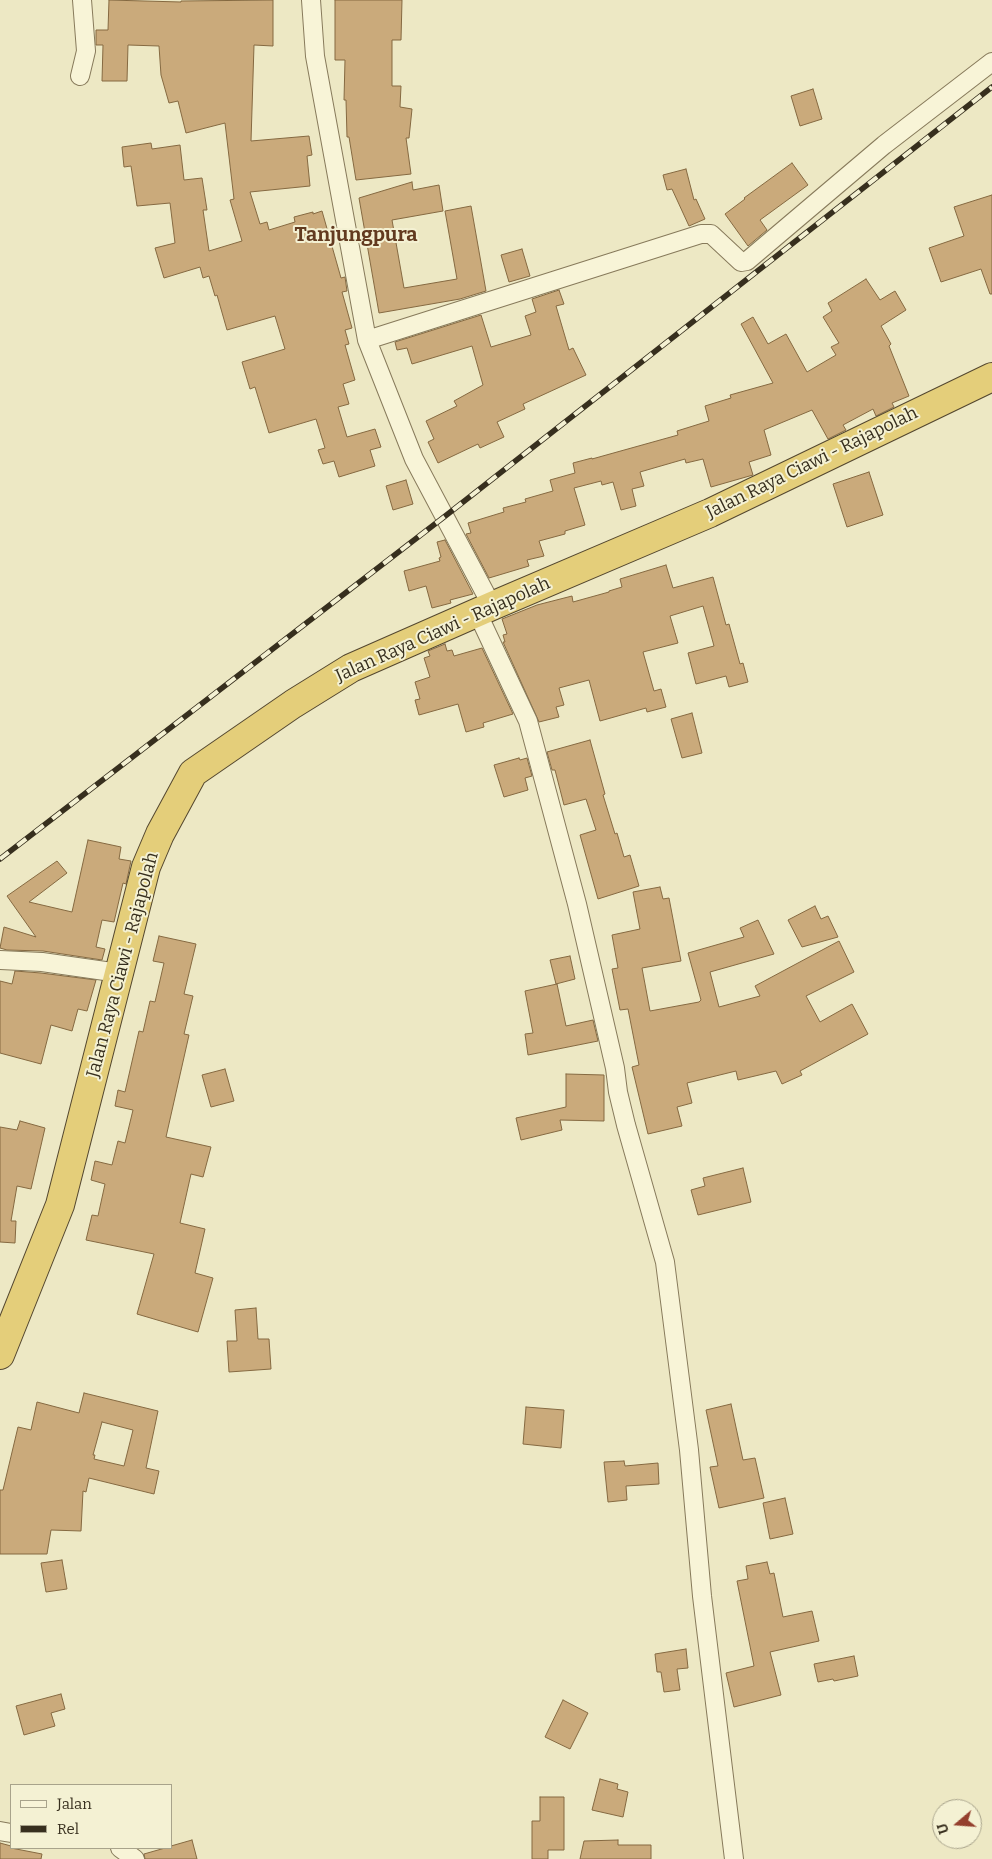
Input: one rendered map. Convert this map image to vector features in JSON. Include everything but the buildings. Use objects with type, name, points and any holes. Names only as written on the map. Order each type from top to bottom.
[{"type":"highway","name":"Jalan Raya Ciawi - Rajapolah","points":[[0,1355],[60,1205],[146,868],[160,834],[193,773],[293,704],[351,668],[710,513],[992,377]]},
{"type":"street","points":[[80,76],[86,51],[82,0]]},
{"type":"street","points":[[311,0],[314,56],[367,340],[414,459],[484,609],[528,721],[577,904],[616,1068],[618,1092],[626,1125],[665,1262],[689,1450],[702,1596],[734,1859]]},
{"type":"street","points":[[367,340],[701,234],[711,234],[741,262],[747,262],[884,145],[992,62]]},
{"type":"street","points":[[0,960],[42,962],[119,973]]},
{"type":"street","points":[[121,1849],[135,1859]]},
{"type":"railway","points":[[0,859],[444,517],[992,87]]},
{"type":"district","name":"Tanjungpura","points":[[356,235]]}]
